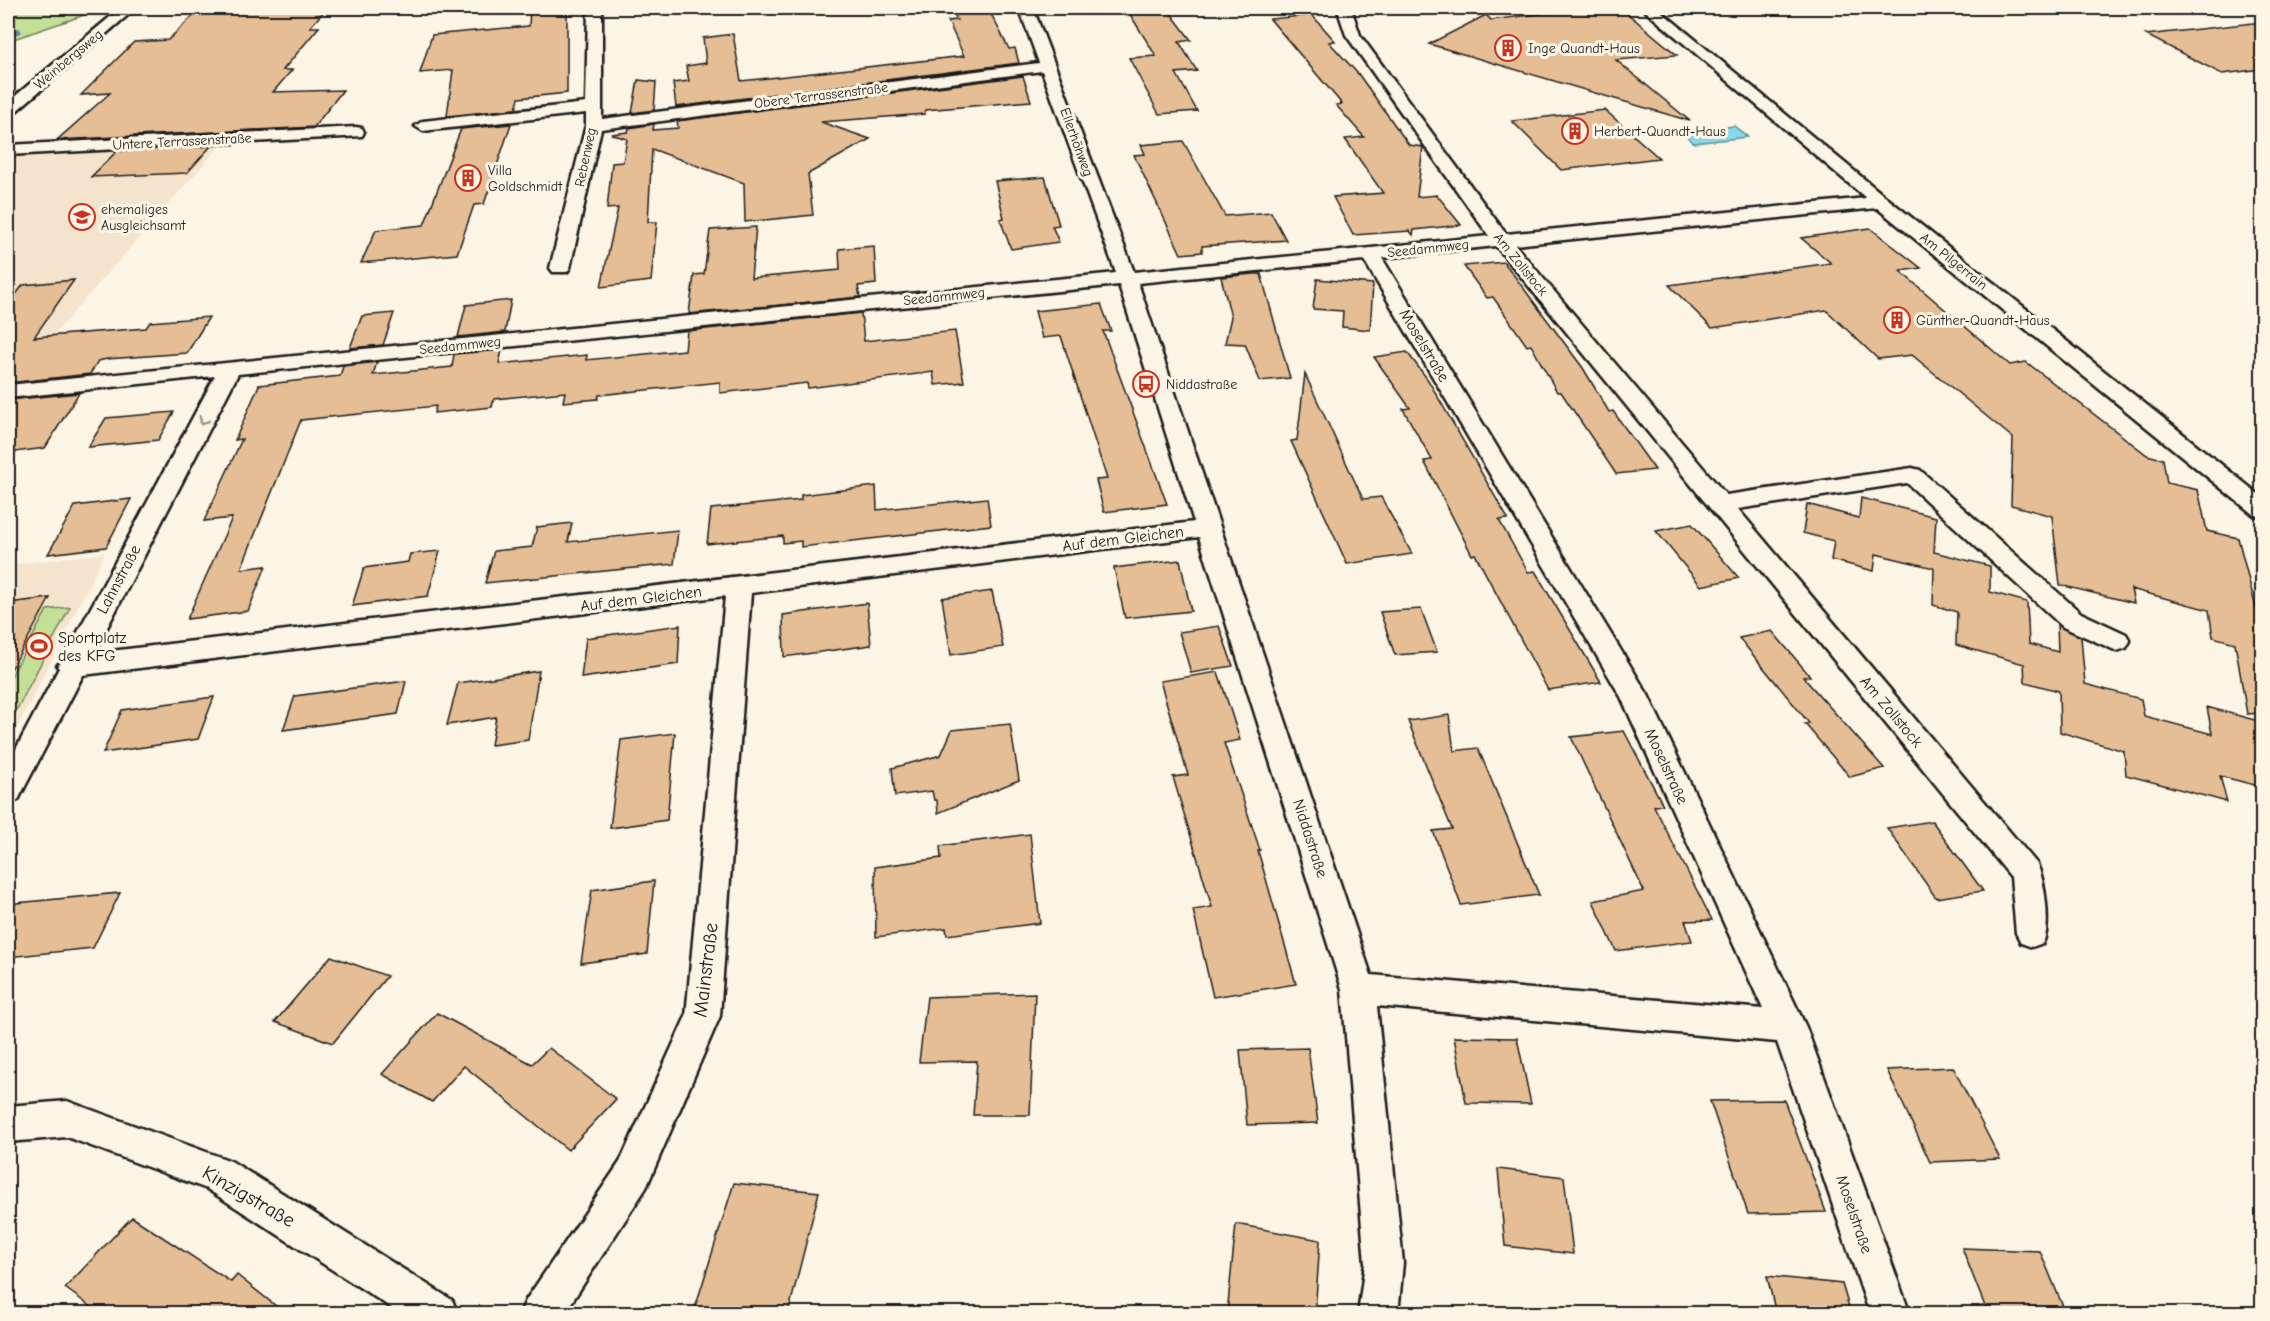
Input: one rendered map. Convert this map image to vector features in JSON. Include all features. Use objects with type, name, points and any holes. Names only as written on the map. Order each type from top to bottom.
[{"type":"street","name":"Weinbergsweg","points":[[8,110],[129,8]]},
{"type":"street","name":"Rebenweg","points":[[560,268],[594,124],[595,8]]},
{"type":"street","name":"Ellerhöhweg","points":[[1026,8],[1127,278]]},
{"type":"street","name":"Am Zollstock","points":[[1344,8],[1353,36],[1500,240],[2026,873],[2032,933]]},
{"type":"street","name":"Am Pilgerrain","points":[[1649,8],[1881,202],[2262,509]]},
{"type":"street","name":"Obere Terrassenstraße","points":[[594,124],[1049,66]]},
{"type":"street","points":[[423,126],[593,107]]},
{"type":"street","name":"Untere Terrassenstraße","points":[[8,150],[356,132]]},
{"type":"street","name":"Seedammweg","points":[[8,391],[1881,202]]},
{"type":"street","name":"Moselstraße","points":[[1371,255],[1634,695],[1790,1027],[1890,1314]]},
{"type":"street","name":"Niddastraße","points":[[1127,278],[1359,989],[1384,1263],[1378,1314]]},
{"type":"street","name":"Lahnstraße","points":[[8,791],[71,666],[230,369]]},
{"type":"street","points":[[1720,504],[1912,475],[2073,620],[2117,641]]},
{"type":"street","name":"Auf dem Gleichen","points":[[71,666],[1210,528]]},
{"type":"street","name":"Mainstraße","points":[[540,1314],[633,1175],[704,1016],[739,586]]},
{"type":"street","points":[[1359,989],[1790,1027]]},
{"type":"street","name":"Kinzigstraße","points":[[8,1124],[67,1119],[218,1174],[438,1314]]},
{"type":"shaded area","name":"ehemaliges Ausgleichsamt","points":[[219,147],[20,373],[8,374],[8,156]]},
{"type":"shaded area","points":[[105,553],[8,746],[8,565]]},
{"type":"green space","points":[[8,8],[105,8],[8,41]]},
{"type":"green space","name":"Sportplatz des KFG","points":[[70,607],[8,727],[8,682],[47,610]]},
{"type":"water","points":[[1734,126],[1748,137],[1694,143],[1681,132]]},
{"type":"building","points":[[201,8],[327,8],[310,27],[319,27],[283,70],[292,70],[273,92],[343,90],[314,127],[57,140],[110,93],[81,95],[134,42],[168,40]]},
{"type":"building","points":[[530,8],[567,8],[567,93],[519,98],[516,109],[447,116],[453,70],[420,73],[432,35],[529,26]]},
{"type":"building","points":[[951,8],[988,8],[1009,49],[1015,48],[1019,63],[676,107],[673,83],[689,81],[686,66],[706,63],[703,38],[733,34],[741,81],[964,56],[948,21],[957,20]]},
{"type":"building","points":[[1126,8],[1167,8],[1191,40],[1179,42],[1197,71],[1176,73],[1197,111],[1159,114],[1129,58],[1156,56]]},
{"type":"building","name":"Inge Quandt-Haus","points":[[1621,8],[1677,55],[1616,60],[1690,121],[1429,44],[1486,15],[1491,20],[1579,9]]},
{"type":"building","points":[[1312,15],[1335,41],[1329,42],[1359,75],[1409,145],[1423,147],[1417,197],[1437,195],[1461,225],[1414,230],[1413,235],[1410,231],[1353,235],[1333,197],[1383,193],[1345,139],[1364,137],[1336,105],[1342,104],[1270,19]]},
{"type":"building","points":[[2262,22],[2262,69],[2222,74],[2146,35]]},
{"type":"building","points":[[1023,76],[1031,101],[925,110],[925,114],[821,122],[870,139],[808,174],[813,215],[745,222],[744,183],[652,149],[648,222],[657,222],[651,281],[601,287],[618,208],[607,209],[612,163],[623,162],[627,139],[611,134],[628,132],[629,128],[654,124],[653,130],[678,128],[677,121]]},
{"type":"building","points":[[638,80],[656,82],[654,110],[632,113]]},
{"type":"building","name":"Herbert-Quandt-Haus","points":[[1605,110],[1659,158],[1561,170],[1512,121]]},
{"type":"building","points":[[511,124],[484,204],[474,205],[457,254],[361,263],[376,230],[424,225],[461,129]]},
{"type":"building","points":[[1183,141],[1225,216],[1271,212],[1286,240],[1202,246],[1202,252],[1181,254],[1134,155],[1145,154],[1141,145]]},
{"type":"building","points":[[211,146],[187,173],[91,177],[117,151]]},
{"type":"building","points":[[1045,177],[1059,225],[1052,226],[1059,242],[1011,249],[1000,219],[1004,218],[995,181]]},
{"type":"building","points":[[756,227],[751,278],[840,270],[839,249],[874,246],[876,284],[858,286],[860,297],[689,314],[694,275],[704,274],[710,230]]},
{"type":"building","points":[[1870,228],[1921,268],[1900,271],[2010,365],[2026,362],[2147,455],[2163,459],[2167,483],[2198,490],[2207,531],[2238,538],[2256,608],[2262,610],[2262,713],[2247,714],[2235,643],[2213,637],[2209,610],[2131,589],[2134,603],[2060,585],[2052,516],[2011,505],[2013,438],[1912,355],[1878,359],[1826,310],[1712,328],[1669,285],[1831,263],[1801,238]]},
{"type":"building","points":[[1504,262],[1583,368],[1609,412],[1613,411],[1655,470],[1616,474],[1561,392],[1557,392],[1531,345],[1527,346],[1493,297],[1487,298],[1464,266]]},
{"type":"building","points":[[1261,274],[1290,378],[1260,381],[1245,344],[1225,343],[1231,317],[1221,277]]},
{"type":"building","points":[[1317,279],[1373,284],[1370,330],[1342,327],[1343,311],[1313,309]]},
{"type":"building","points":[[74,280],[34,337],[146,328],[150,322],[209,317],[187,353],[107,359],[98,361],[90,374],[8,383],[8,305],[23,285]]},
{"type":"building","points":[[511,300],[505,332],[458,337],[466,305]]},
{"type":"building","points":[[1101,304],[1111,331],[1103,331],[1167,504],[1104,512],[1096,480],[1107,479],[1061,336],[1042,338],[1035,311]]},
{"type":"building","points":[[394,313],[383,345],[350,348],[362,316]]},
{"type":"building","points":[[861,313],[864,341],[955,331],[964,382],[935,385],[933,372],[808,388],[807,383],[720,393],[720,382],[599,395],[598,399],[563,402],[565,392],[494,399],[492,407],[434,413],[436,406],[301,420],[241,569],[266,566],[248,611],[187,619],[232,518],[204,521],[242,439],[235,440],[259,385],[340,376],[343,366],[377,362],[373,375],[452,367],[454,354],[502,350],[499,364],[587,355],[586,360],[685,350],[687,331]]},
{"type":"building","points":[[1407,352],[1428,380],[1508,519],[1499,520],[1528,572],[1535,571],[1601,682],[1548,690],[1475,554],[1472,555],[1424,461],[1432,460],[1403,409],[1410,408],[1374,357]]},
{"type":"building","points":[[1305,374],[1363,499],[1381,497],[1412,554],[1347,564],[1291,441],[1297,440]]},
{"type":"building","points":[[79,393],[45,448],[8,453],[8,400]]},
{"type":"building","points":[[174,412],[158,440],[88,447],[106,418]]},
{"type":"building","points":[[876,486],[877,510],[987,498],[991,525],[801,547],[801,541],[783,543],[783,536],[707,544],[711,509],[801,500],[801,495]]},
{"type":"building","points":[[1861,498],[1936,517],[1934,552],[1990,566],[1990,592],[2027,602],[2029,644],[2058,652],[2057,624],[2081,637],[2085,684],[2141,699],[2144,716],[2212,734],[2207,707],[2262,722],[2262,787],[2220,776],[2227,802],[2126,775],[2124,751],[2060,732],[2059,691],[2025,682],[2024,664],[1956,645],[1957,612],[1933,605],[1934,568],[1876,554],[1874,571],[1831,560],[1834,541],[1803,533],[1807,504],[1859,518]]},
{"type":"building","points":[[131,499],[106,547],[48,554],[75,506]]},
{"type":"building","points":[[572,523],[568,542],[678,530],[674,564],[485,583],[494,551],[532,547],[537,527]]},
{"type":"building","points":[[1692,524],[1739,578],[1701,586],[1656,531]]},
{"type":"building","points":[[440,551],[428,596],[352,606],[364,568],[408,562],[410,554]]},
{"type":"building","points":[[1180,560],[1191,611],[1125,618],[1114,568]]},
{"type":"building","points":[[992,591],[1003,647],[951,655],[942,598]]},
{"type":"building","points":[[50,598],[8,675],[8,603]]},
{"type":"building","points":[[867,603],[871,645],[784,657],[783,615]]},
{"type":"building","points":[[1421,609],[1437,652],[1395,655],[1380,612]]},
{"type":"building","points":[[680,625],[678,664],[581,678],[586,638]]},
{"type":"building","points":[[1219,626],[1233,666],[1191,673],[1179,632]]},
{"type":"building","points":[[1772,631],[1810,676],[1803,677],[1884,768],[1850,777],[1805,724],[1809,723],[1739,638]]},
{"type":"building","points":[[539,671],[528,740],[491,745],[496,717],[447,725],[458,683]]},
{"type":"building","points":[[1218,672],[1240,740],[1224,743],[1260,850],[1258,851],[1296,984],[1213,997],[1193,910],[1212,907],[1173,777],[1188,775],[1160,681]]},
{"type":"building","points":[[406,681],[398,714],[283,730],[295,696]]},
{"type":"building","points":[[214,697],[198,739],[103,753],[122,710]]},
{"type":"building","points":[[1449,715],[1454,751],[1478,748],[1539,895],[1461,905],[1433,831],[1452,829],[1408,721]]},
{"type":"building","points":[[1010,724],[1019,780],[938,813],[937,800],[934,800],[932,791],[895,796],[892,768],[941,755],[952,730]]},
{"type":"building","points":[[1624,731],[1663,805],[1654,806],[1712,920],[1685,921],[1692,941],[1616,951],[1593,901],[1644,891],[1571,737]]},
{"type":"building","points":[[675,733],[667,820],[610,828],[621,740]]},
{"type":"building","points":[[1932,821],[1983,891],[1936,898],[1887,828]]},
{"type":"building","points":[[1030,834],[1040,923],[947,935],[946,928],[876,937],[875,867],[941,858],[940,846]]},
{"type":"building","points":[[654,881],[647,954],[581,963],[592,890]]},
{"type":"building","points":[[120,893],[93,948],[8,957],[8,918],[16,903]]},
{"type":"building","points":[[331,956],[387,976],[333,1043],[275,1022]]},
{"type":"building","points":[[1035,993],[1030,1115],[973,1115],[977,1061],[919,1062],[927,997]]},
{"type":"building","points":[[437,1013],[532,1064],[549,1048],[616,1099],[568,1150],[464,1066],[432,1102],[382,1074]]},
{"type":"building","points":[[1454,1037],[1517,1038],[1531,1104],[1466,1103]]},
{"type":"building","points":[[1308,1048],[1318,1123],[1247,1125],[1240,1050]]},
{"type":"building","points":[[1953,1067],[2000,1159],[1930,1162],[1887,1070]]},
{"type":"building","points":[[1784,1100],[1826,1212],[1748,1214],[1710,1101]]},
{"type":"building","points":[[1498,1169],[1564,1177],[1573,1254],[1505,1246]]},
{"type":"building","points":[[734,1183],[819,1192],[788,1314],[743,1314],[695,1308]]},
{"type":"building","points":[[132,1217],[231,1282],[237,1275],[286,1314],[101,1314],[65,1288]]},
{"type":"building","points":[[1236,1224],[1320,1240],[1315,1314],[1227,1314]]},
{"type":"building","points":[[1962,1248],[2040,1251],[2066,1314],[1988,1314]]},
{"type":"building","points":[[1767,1276],[1842,1284],[1851,1314],[1776,1314]]},
{"type":"waterway","points":[[8,34],[18,31]]},
{"type":"place","name":"Inge Quandt-Haus","points":[[1508,48]]},
{"type":"place","name":"Herbert-Quandt-Haus","points":[[1575,131]]},
{"type":"place","name":"Villa Goldschmidt","points":[[468,178]]},
{"type":"place","name":"ehemaliges Ausgleichsamt","points":[[82,217]]},
{"type":"place","name":"Günther-Quandt-Haus","points":[[1897,320]]},
{"type":"place","name":"Niddastraße","points":[[1146,384]]},
{"type":"place","name":"Sportplatz des KFG","points":[[39,646]]}]
